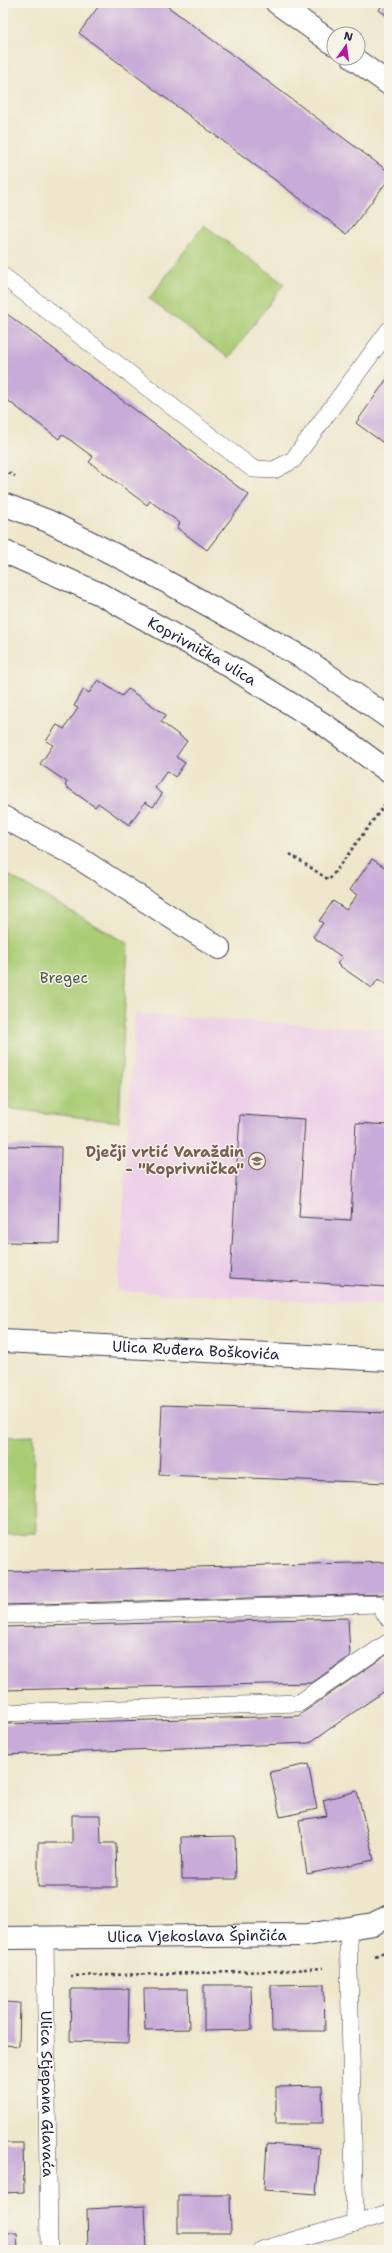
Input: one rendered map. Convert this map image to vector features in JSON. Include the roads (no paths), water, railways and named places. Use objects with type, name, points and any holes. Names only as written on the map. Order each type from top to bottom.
[{"type":"street","points":[[277,3],[326,38]]},
{"type":"street","points":[[364,66],[389,84]]},
{"type":"street","points":[[3,504],[48,521],[154,574],[305,659],[389,718]]},
{"type":"street","name":"Koprivnička ulica","points":[[3,551],[100,594],[226,664],[325,725],[389,772]]},
{"type":"street","points":[[3,817],[74,855],[219,948]]},
{"type":"street","name":"Ulica Ruđera Boškovića","points":[[3,1341],[389,1360]]},
{"type":"street","name":"Ulica Vjekoslava Špinčića","points":[[3,1938],[307,1935],[373,1924],[389,1916]]},
{"type":"lane","points":[[3,276],[253,469],[274,470],[293,460],[389,330]]},
{"type":"lane","points":[[3,1615],[378,1604],[389,1619]]},
{"type":"lane","points":[[3,1713],[299,1703],[389,1642]]},
{"type":"lane","points":[[348,1929],[355,2223]]},
{"type":"lane","name":"Ulica Stjepana Glavaća","points":[[45,1938],[49,2250]]},
{"type":"lane","points":[[262,2250],[389,2213]]},
{"type":"place","name":"Dječji vrtić Varaždin - \"Koprivnička\"","points":[[257,1161]]},
{"type":"park label","name":"Bregec","points":[[64,978]]}]
